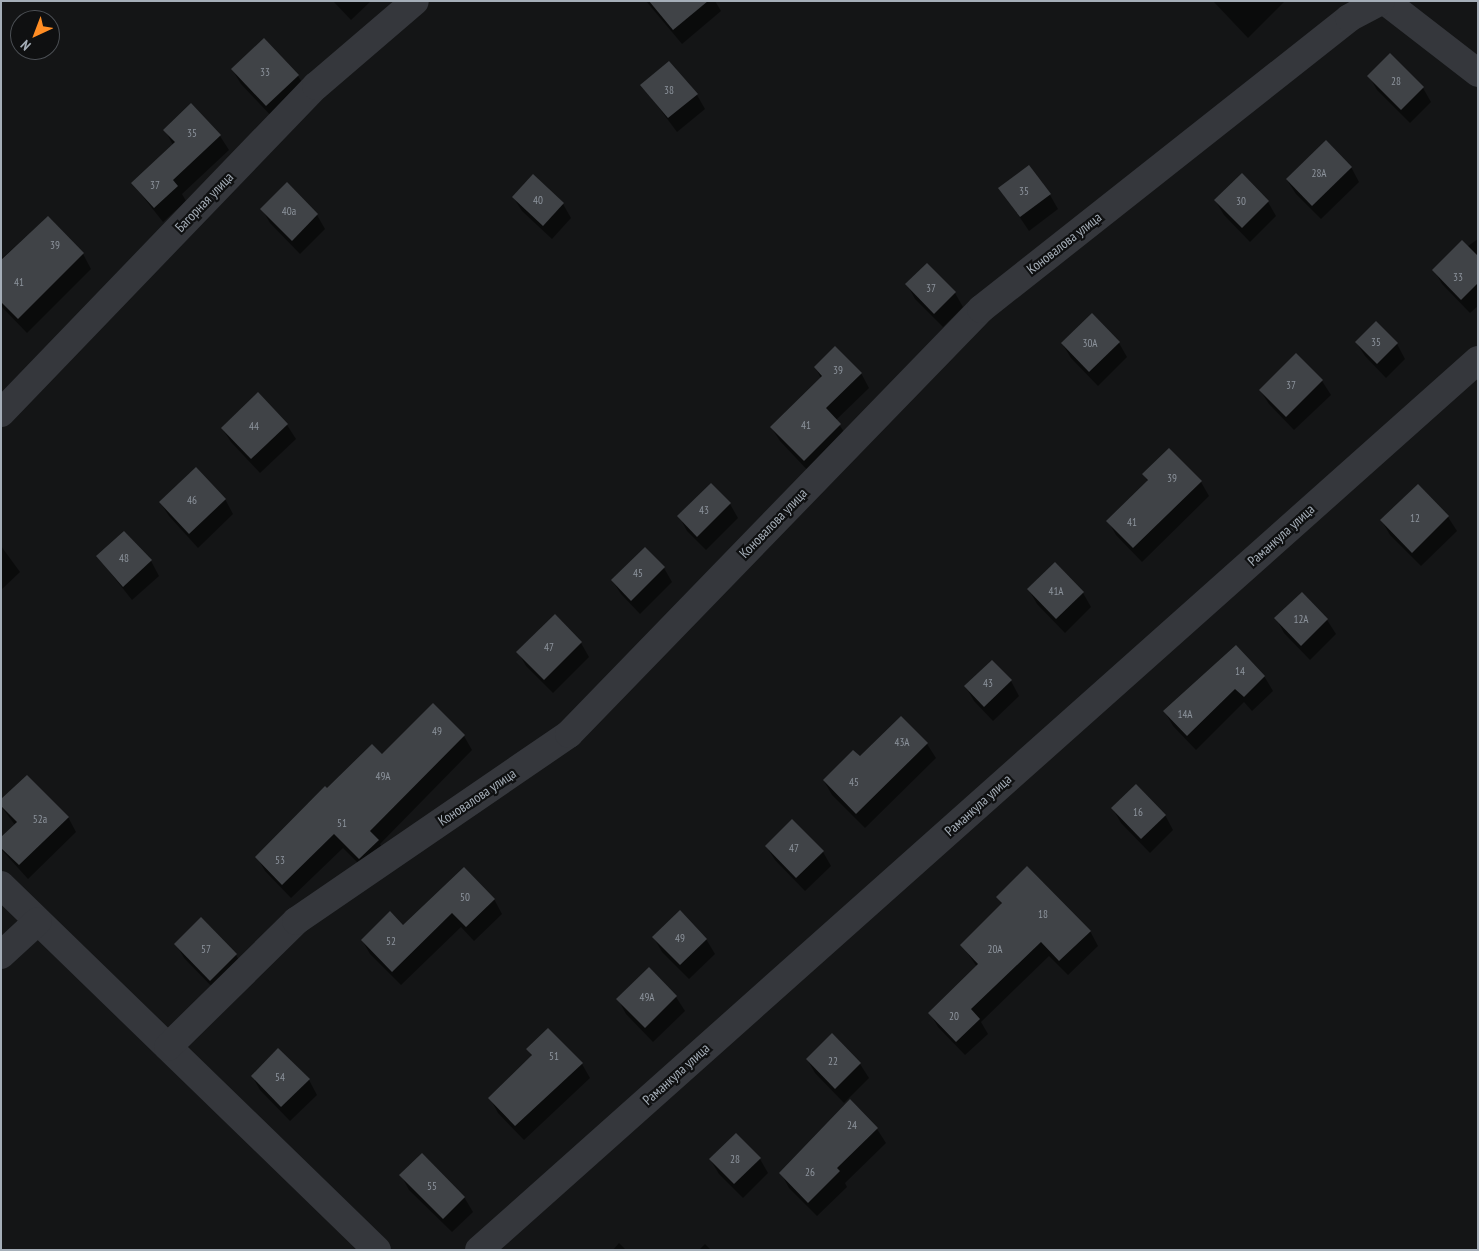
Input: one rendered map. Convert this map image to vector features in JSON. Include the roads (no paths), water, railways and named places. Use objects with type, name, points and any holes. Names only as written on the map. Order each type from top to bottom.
[{"type":"street","name":"Багорная улица","points":[[1,413],[316,86],[415,1]]},
{"type":"street","name":"Коновалова улица","points":[[168,1047],[296,921],[569,734],[981,309],[1349,18],[1381,1]]},
{"type":"street","points":[[1385,1],[1478,73]]},
{"type":"street","name":"Раманкула улица","points":[[479,1250],[1478,360]]},
{"type":"street","points":[[1,885],[376,1250]]},
{"type":"street","points":[[1,955],[38,921]]}]
